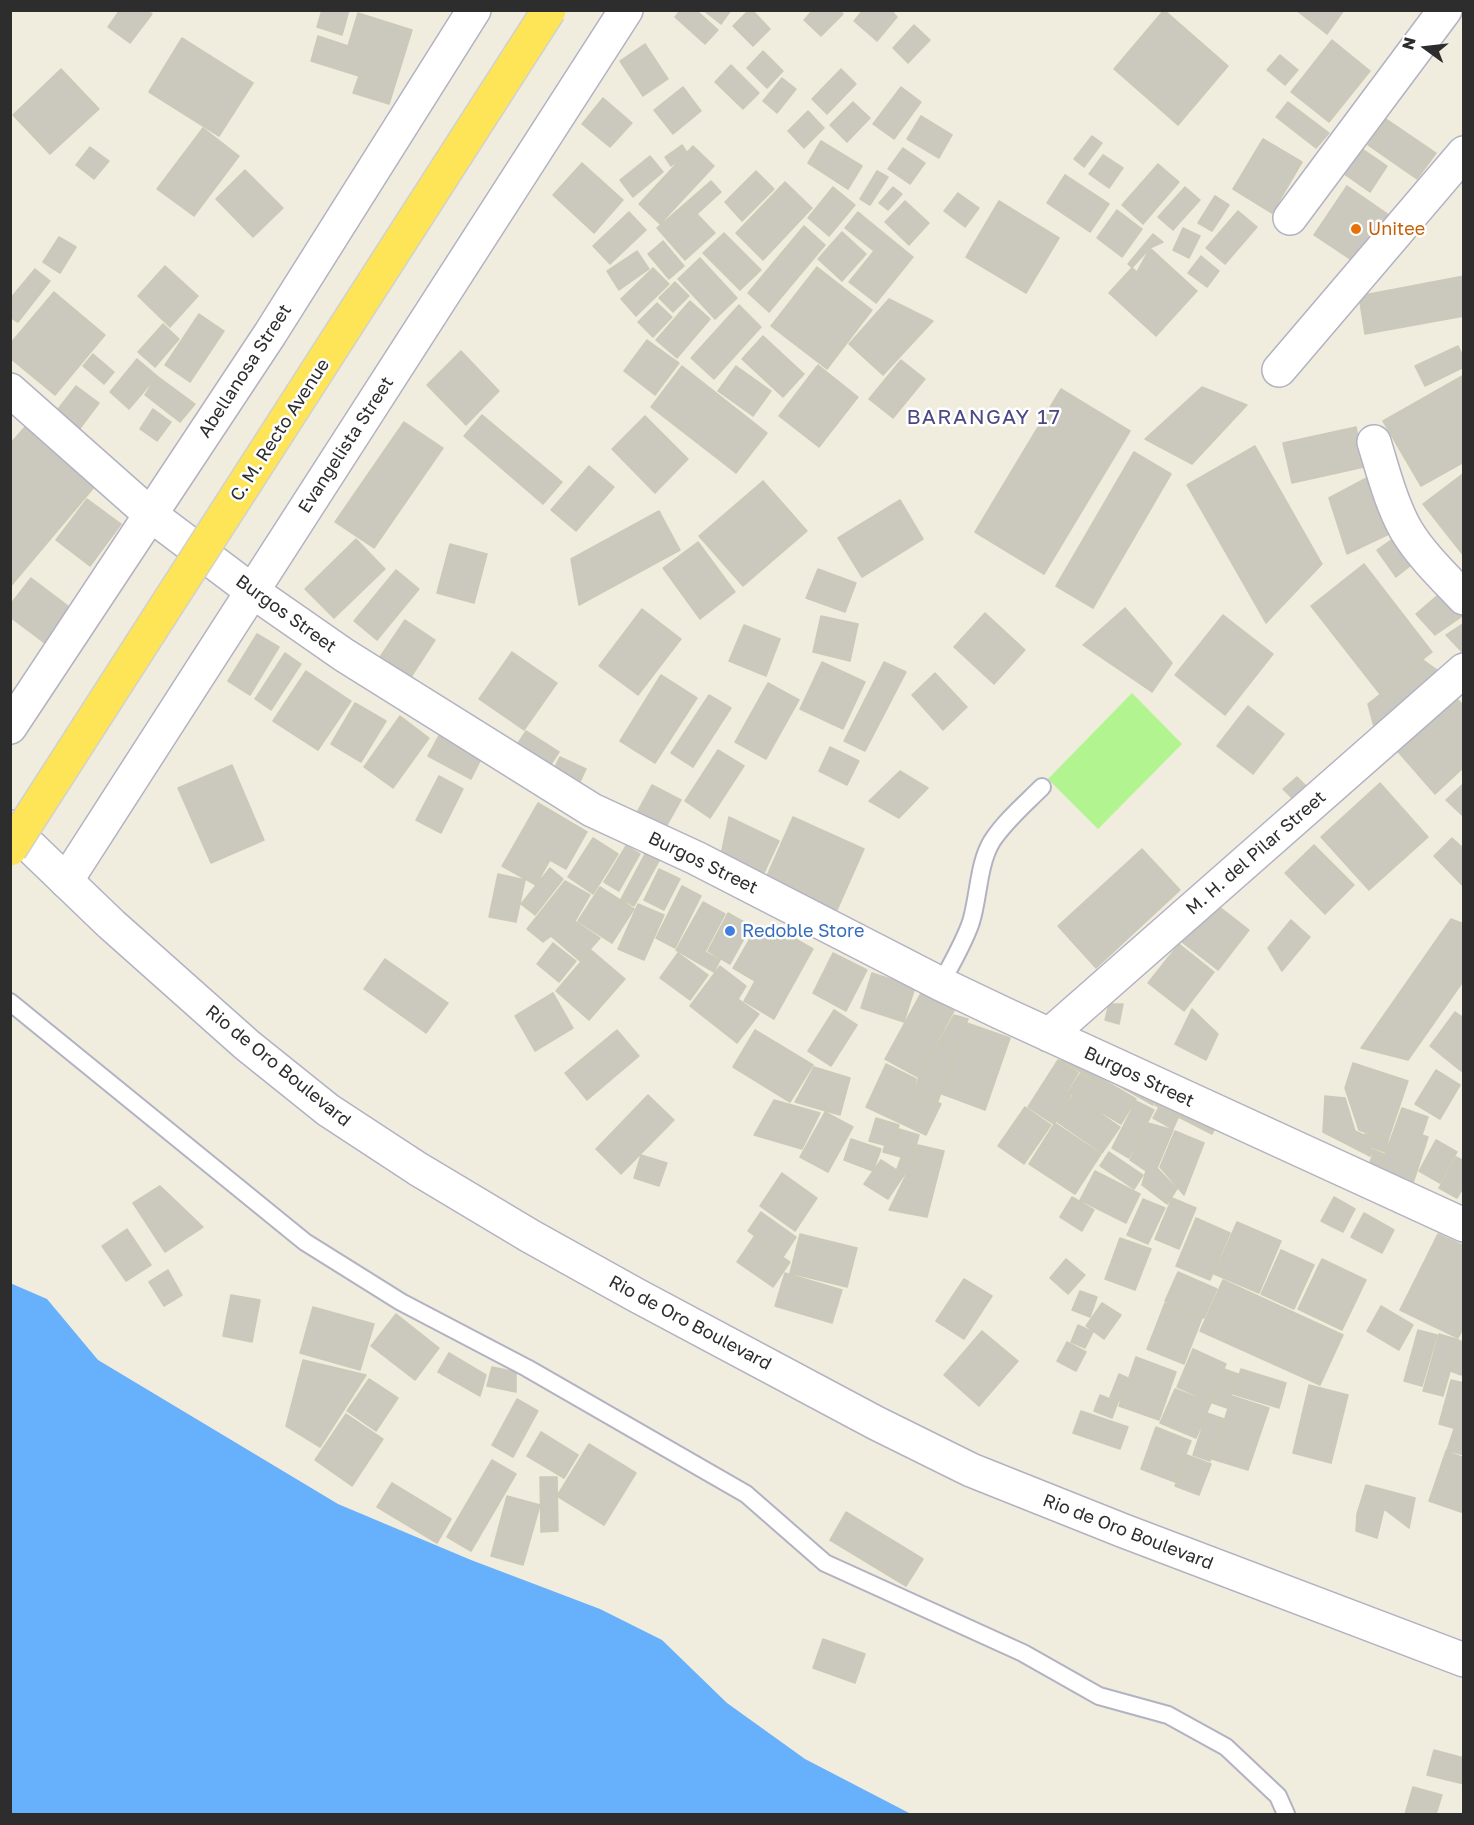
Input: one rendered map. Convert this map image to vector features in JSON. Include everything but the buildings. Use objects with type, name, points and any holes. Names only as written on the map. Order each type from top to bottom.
[{"type":"highway","name":"C. M. Recto Avenue","points":[[10,849],[549,10]]},
{"type":"street","name":"Abellanosa Street","points":[[10,727],[270,334],[474,10]]},
{"type":"street","name":"Evangelista Street","points":[[66,881],[626,10]]},
{"type":"street","points":[[1290,219],[1445,10]]},
{"type":"street","points":[[1451,10],[1464,27]]},
{"type":"street","points":[[1279,370],[1464,153]]},
{"type":"street","name":"Burgos Street","points":[[10,390],[151,515],[252,591],[344,655],[592,810],[696,858],[941,984],[1464,1225]]},
{"type":"street","points":[[1374,442],[1387,484],[1406,530],[1431,563],[1464,598]]},
{"type":"street","name":"M. H. del Pilar Street","points":[[1049,1035],[1464,670]]},
{"type":"street","name":"Rio de Oro Boulevard","points":[[10,827],[111,924],[247,1045],[328,1110],[418,1169],[607,1279],[876,1423],[971,1470],[1124,1531],[1464,1660]]},
{"type":"lane","points":[[941,984],[970,924],[991,843],[1010,819],[1042,787]]},
{"type":"lane","points":[[10,1002],[304,1242],[401,1302],[527,1368],[746,1494],[825,1563],[1023,1653],[1099,1696],[1168,1715],[1226,1747],[1278,1796],[1286,1815]]},
{"type":"green space","points":[[1132,693],[1182,744],[1098,829],[1048,779]]},
{"type":"water","points":[[10,1283],[47,1299],[98,1360],[338,1504],[471,1560],[600,1609],[662,1640],[727,1703],[805,1759],[911,1814],[11,1814]]},
{"type":"place","name":"Unitee","points":[[1356,229]]},
{"type":"place","name":"Redoble Store","points":[[730,931]]},
{"type":"district","name":"BARANGAY 17","points":[[984,417]]}]
